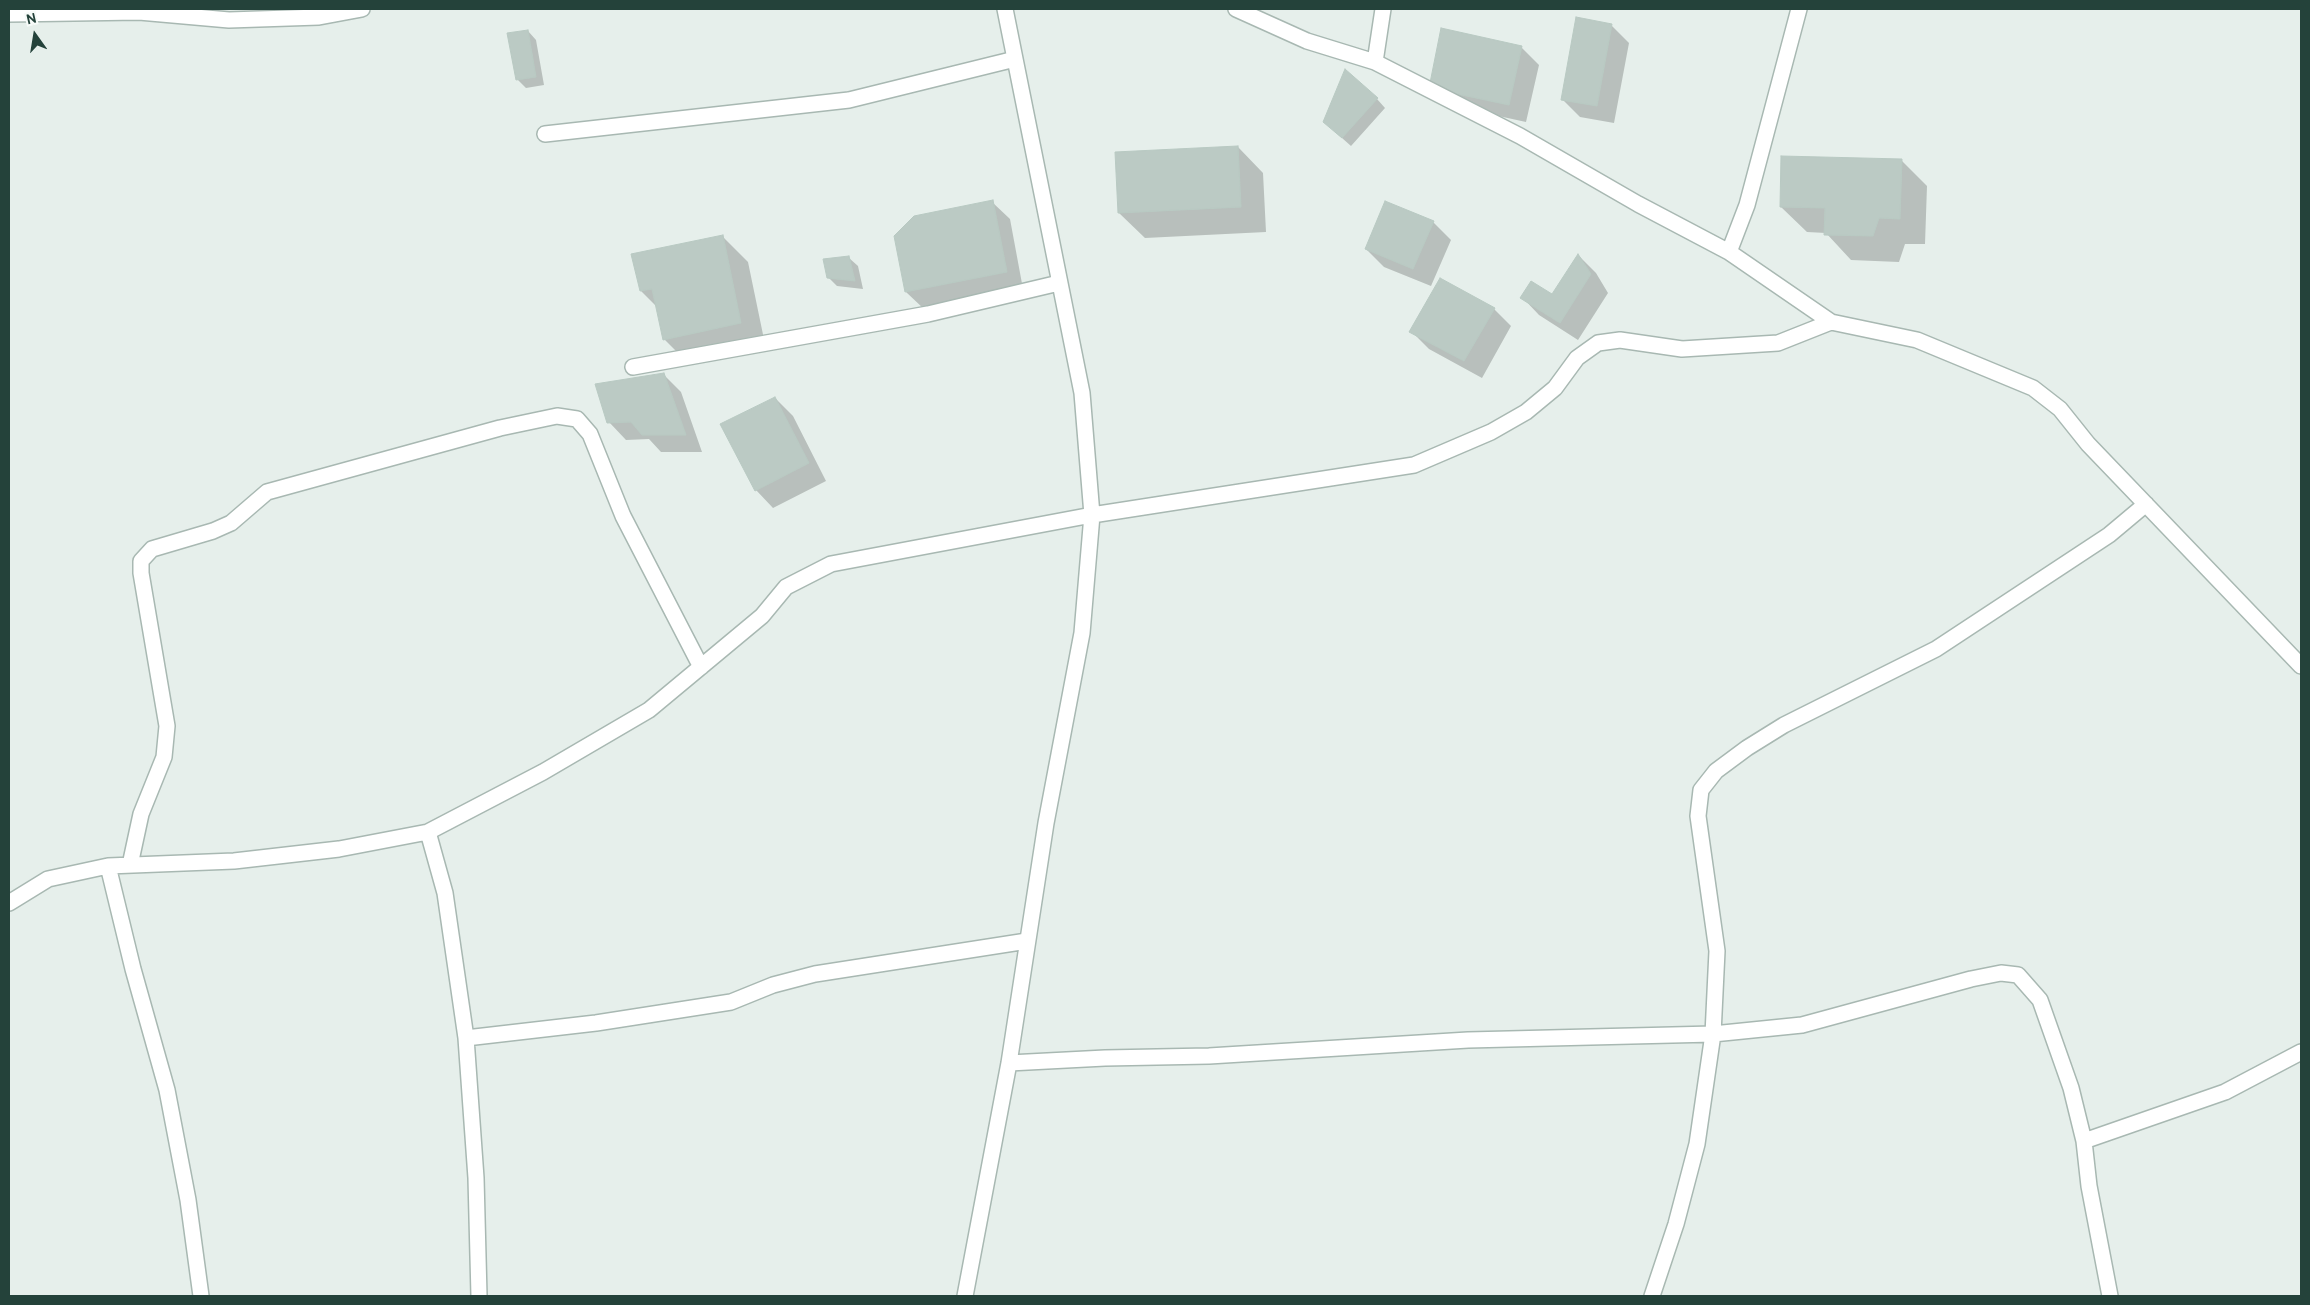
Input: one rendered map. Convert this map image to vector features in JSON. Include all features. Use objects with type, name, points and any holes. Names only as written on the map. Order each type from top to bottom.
[{"type":"street","points":[[9,14],[140,10],[229,20],[319,17],[362,9]]},
{"type":"street","points":[[966,1296],[1009,1063],[1046,823],[1082,633],[1092,515],[1082,393],[1005,9]]},
{"type":"street","points":[[1236,9],[1307,41],[1375,62],[1429,88],[1520,136],[1638,204],[1729,252],[1831,322],[1917,340],[2033,388],[2060,409],[2088,444],[2301,666]]},
{"type":"street","points":[[1375,62],[1383,9]]},
{"type":"street","points":[[1729,252],[1747,205],[1799,9]]},
{"type":"street","points":[[545,134],[849,100],[1015,59]]},
{"type":"street","points":[[633,367],[928,314],[1060,283]]},
{"type":"street","points":[[9,903],[48,879],[108,866],[234,861],[339,849],[428,832],[543,772],[649,710],[762,616],[786,587],[831,564],[1092,515],[1414,465],[1491,432],[1526,412],[1555,388],[1577,358],[1598,343],[1620,340],[1682,349],[1778,343],[1831,322]]},
{"type":"street","points":[[130,865],[141,814],[164,757],[167,726],[141,573],[141,561],[152,550],[213,531],[231,523],[266,492],[500,428],[557,416],[577,419],[590,434],[623,516],[701,667]]},
{"type":"street","points":[[1652,1296],[1676,1224],[1697,1144],[1713,1034],[1717,951],[1698,816],[1701,790],[1711,777],[1747,748],[1784,725],[1936,649],[2109,536],[2146,504]]},
{"type":"street","points":[[428,832],[445,893],[466,1038],[476,1178],[480,1296]]},
{"type":"street","points":[[108,866],[133,969],[167,1090],[188,1200],[201,1296]]},
{"type":"street","points":[[466,1038],[596,1022],[731,1002],[773,985],[815,974],[1027,941]]},
{"type":"street","points":[[1009,1063],[1105,1058],[1209,1056],[1468,1040],[1713,1034],[1802,1025],[1971,979],[2001,973],[2018,975],[2040,1000],[2072,1088],[2084,1141],[2089,1186],[2110,1296]]},
{"type":"street","points":[[2084,1141],[2225,1092],[2301,1052]]},
{"type":"building","points":[[1576,17],[1612,24],[1597,106],[1561,100]]},
{"type":"building","points":[[1441,28],[1522,46],[1509,105],[1429,88]]},
{"type":"building","points":[[528,30],[536,77],[516,80],[507,33]]},
{"type":"building","points":[[1345,69],[1378,98],[1342,138],[1323,122]]},
{"type":"building","points":[[1238,146],[1241,207],[1118,213],[1115,152]]},
{"type":"building","points":[[1781,156],[1902,159],[1900,219],[1879,218],[1873,236],[1824,235],[1825,208],[1780,207]]},
{"type":"building","points":[[993,200],[1007,272],[905,292],[894,236],[914,216]]},
{"type":"building","points":[[1385,201],[1434,221],[1413,269],[1365,249]]},
{"type":"building","points":[[723,235],[741,323],[663,340],[652,289],[640,291],[631,254]]},
{"type":"building","points":[[1578,254],[1591,274],[1560,323],[1520,298],[1531,281],[1552,294]]},
{"type":"building","points":[[849,256],[855,281],[827,278],[823,259]]},
{"type":"building","points":[[1440,278],[1495,308],[1464,361],[1409,332]]},
{"type":"building","points":[[664,373],[686,435],[642,435],[631,422],[607,423],[595,384]]},
{"type":"building","points":[[775,397],[809,463],[755,491],[720,424]]}]
